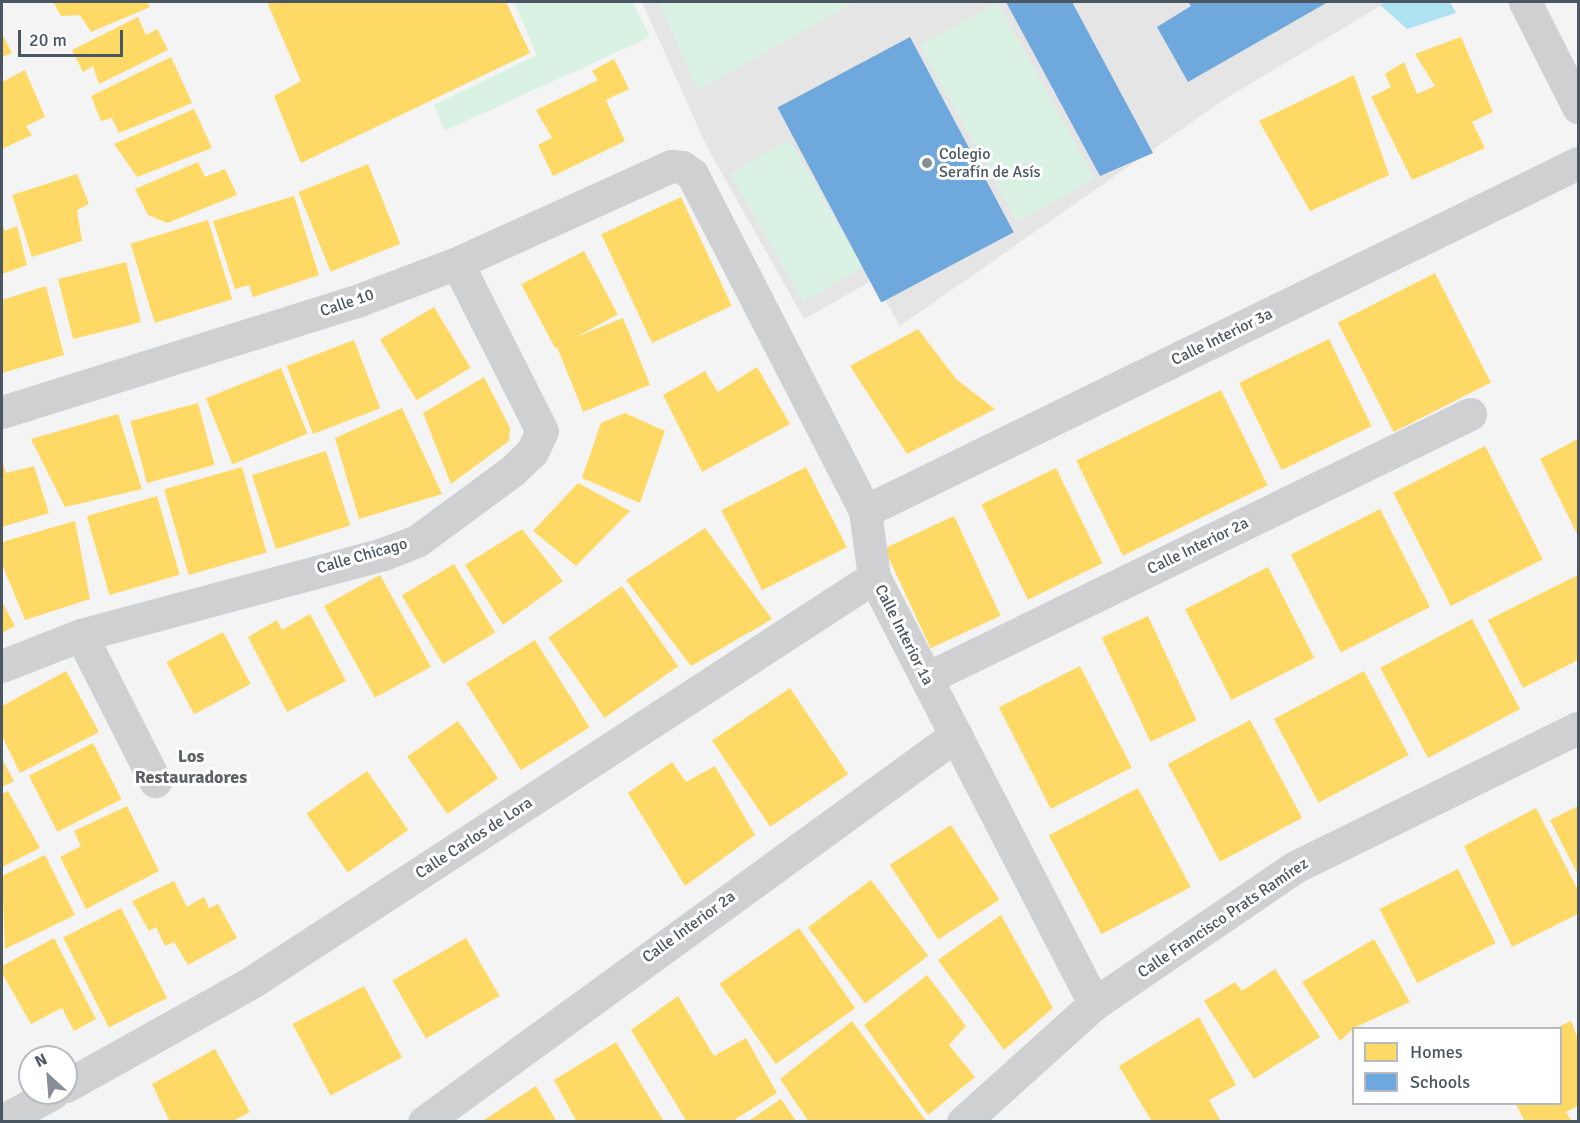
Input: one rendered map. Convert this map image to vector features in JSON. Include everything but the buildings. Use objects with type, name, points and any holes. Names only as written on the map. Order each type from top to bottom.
[{"type":"street","points":[[1525,2],[1578,107]]},
{"type":"street","name":"Calle Interior 3a","points":[[865,511],[1578,163]]},
{"type":"street","name":"Calle 10","points":[[2,412],[457,264],[670,166],[682,167]]},
{"type":"street","name":"Calle Interior 1a","points":[[682,167],[692,174],[865,511],[874,577],[1094,1004]]},
{"type":"street","name":"Calle Chicago","points":[[2,666],[81,635],[417,541],[532,452],[542,431],[457,264]]},
{"type":"street","name":"Calle Interior 2a","points":[[927,678],[1470,414]]},
{"type":"street","name":"Calle Carlos de Lora","points":[[78,1079],[252,982],[874,577]]},
{"type":"street","points":[[81,635],[155,781]]},
{"type":"street","name":"Calle Francisco Prats Ramírez","points":[[963,1122],[1094,1004],[1295,867],[1578,728]]},
{"type":"street","name":"Calle Interior 2a","points":[[424,1122],[956,735]]},
{"type":"street","points":[[9,1112],[25,1105]]},
{"type":"shaded area","name":"Colegio Serafín de Asís","points":[[642,2],[1387,2],[1228,97],[900,326],[873,280],[804,319],[707,147]]},
{"type":"green space","points":[[514,2],[633,2],[650,37],[444,131],[434,105],[537,55]]},
{"type":"green space","points":[[659,2],[854,2],[698,90]]},
{"type":"green space","points":[[997,3],[1094,179],[1017,221],[920,46]]},
{"type":"green space","points":[[789,140],[862,267],[804,301],[730,174]]},
{"type":"water","points":[[1387,2],[1450,2],[1456,13],[1407,29],[1380,5]]},
{"type":"place","name":"Colegio Serafín de Asís","points":[[927,163]]},
{"type":"district","name":"Los Restauradores","points":[[191,768]]}]
